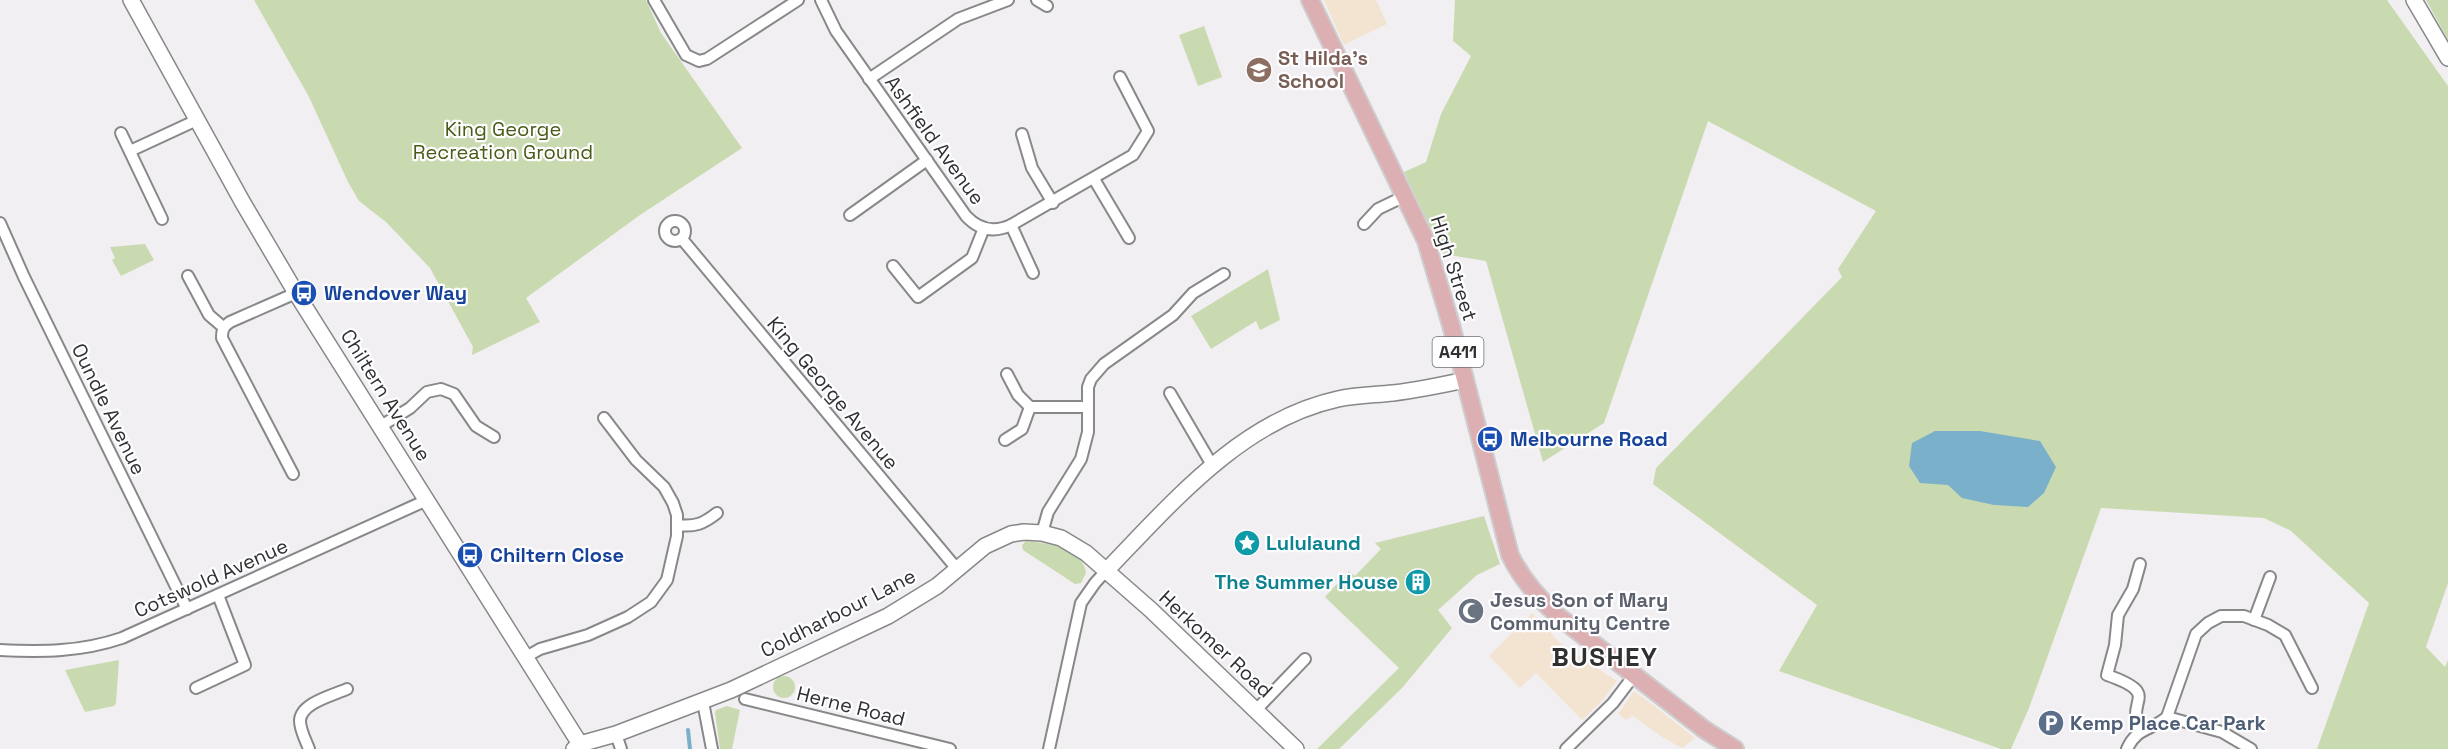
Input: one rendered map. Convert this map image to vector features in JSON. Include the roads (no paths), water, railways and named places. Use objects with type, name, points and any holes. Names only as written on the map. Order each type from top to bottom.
[{"type":"main road","name":"High Street","points":[[1310,0],[1426,241],[1466,380],[1510,555],[1518,572],[1539,599],[1558,616],[1705,730],[1735,749]]},
{"type":"street","name":"Chiltern Avenue","points":[[131,0],[296,293],[526,657],[577,747]]},
{"type":"street","points":[[654,0],[686,55],[699,61],[707,59],[798,0]]},
{"type":"street","name":"Ashfield Avenue","points":[[821,0],[836,31],[966,216],[974,224],[984,228],[995,230],[1011,225],[1053,203],[1133,155],[1148,131],[1120,77]]},
{"type":"street","points":[[869,79],[958,19],[1008,0]]},
{"type":"street","points":[[1036,0],[1047,6]]},
{"type":"street","points":[[2414,0],[2448,58]]},
{"type":"street","points":[[130,151],[197,120]]},
{"type":"street","points":[[121,133],[162,219]]},
{"type":"street","points":[[1022,134],[1032,168],[1053,203]]},
{"type":"street","points":[[850,215],[927,160]]},
{"type":"street","points":[[1094,179],[1129,238]]},
{"type":"street","points":[[1364,224],[1378,209],[1405,196]]},
{"type":"street","name":"Oundle Avenue","points":[[0,224],[188,609]]},
{"type":"street","points":[[1011,225],[1033,273]]},
{"type":"street","points":[[893,266],[918,297],[972,258],[984,228]]},
{"type":"street","name":"King George Avenue","points":[[682,239],[957,569]]},
{"type":"street","points":[[1042,533],[1048,512],[1081,459],[1088,432],[1088,387],[1092,379],[1104,364],[1173,315],[1194,293],[1224,274]]},
{"type":"street","points":[[188,276],[210,315],[223,327]]},
{"type":"street","points":[[292,474],[222,338],[223,327],[230,322],[296,293]]},
{"type":"street","points":[[1006,375],[1018,395],[1030,407],[1088,407]]},
{"type":"street","points":[[1049,749],[1081,603],[1095,583],[1212,465],[1250,438],[1316,406],[1338,399],[1413,390],[1466,380]]},
{"type":"street","points":[[381,426],[410,408],[427,392],[441,389],[454,394],[476,426],[494,437]]},
{"type":"street","points":[[1170,393],[1212,465]]},
{"type":"street","points":[[1005,440],[1022,429],[1030,407]]},
{"type":"street","points":[[526,657],[540,649],[588,636],[628,618],[651,602],[667,580],[678,525],[670,495],[636,460],[604,418]]},
{"type":"street","name":"Cotswold Avenue","points":[[0,650],[58,652],[86,648],[129,635],[427,500]]},
{"type":"street","points":[[678,525],[695,527],[717,513]]},
{"type":"street","name":"Coldharbour Lane","points":[[577,747],[619,742],[888,616],[937,586],[985,546],[1011,534],[1042,533],[1062,538],[1078,547],[1106,572]]},
{"type":"street","points":[[2140,564],[2133,589],[2118,615],[2115,645],[2107,675],[2129,682],[2137,690],[2139,695],[2138,722],[2141,730]]},
{"type":"street","name":"Herkomer Road","points":[[1106,572],[1151,610],[1296,749]]},
{"type":"street","points":[[2254,620],[2270,577]]},
{"type":"street","points":[[196,688],[245,665],[218,595]]},
{"type":"street","points":[[2167,717],[2190,646],[2200,629],[2221,616],[2244,616],[2278,629],[2289,639],[2312,688]]},
{"type":"street","points":[[1256,710],[1305,659]]},
{"type":"street","points":[[1566,749],[1613,703],[1635,674]]},
{"type":"street","points":[[309,749],[301,725],[302,713],[307,707],[347,689]]},
{"type":"street","name":"Herne Road","points":[[745,699],[950,749]]},
{"type":"street","points":[[703,702],[711,749]]},
{"type":"street","points":[[2127,749],[2134,735],[2167,717],[2222,732],[2251,749]]},
{"type":"water","points":[[1935,431],[1980,431],[2040,441],[2056,467],[2044,493],[2028,507],[1994,505],[1962,498],[1948,485],[1920,483],[1909,466],[1912,443]]},
{"type":"waterway","points":[[688,730],[690,749]]},
{"type":"place","name":"St Hilda's School","points":[[1259,70]]},
{"type":"place","name":"Wendover Way","points":[[304,293]]},
{"type":"place","name":"Melbourne Road","points":[[1490,439]]},
{"type":"place","name":"Lululaund","points":[[1247,543]]},
{"type":"place","name":"Chiltern Close","points":[[470,555]]},
{"type":"place","name":"The Summer House","points":[[1418,582]]},
{"type":"place","name":"Jesus Son of Mary Community Centre","points":[[1471,611]]},
{"type":"place","name":"Kemp Place Car Park","points":[[2051,723]]},
{"type":"district","name":"BUSHEY","points":[[1605,657]]},
{"type":"park label","name":"King George Recreation Ground","points":[[503,140]]}]
